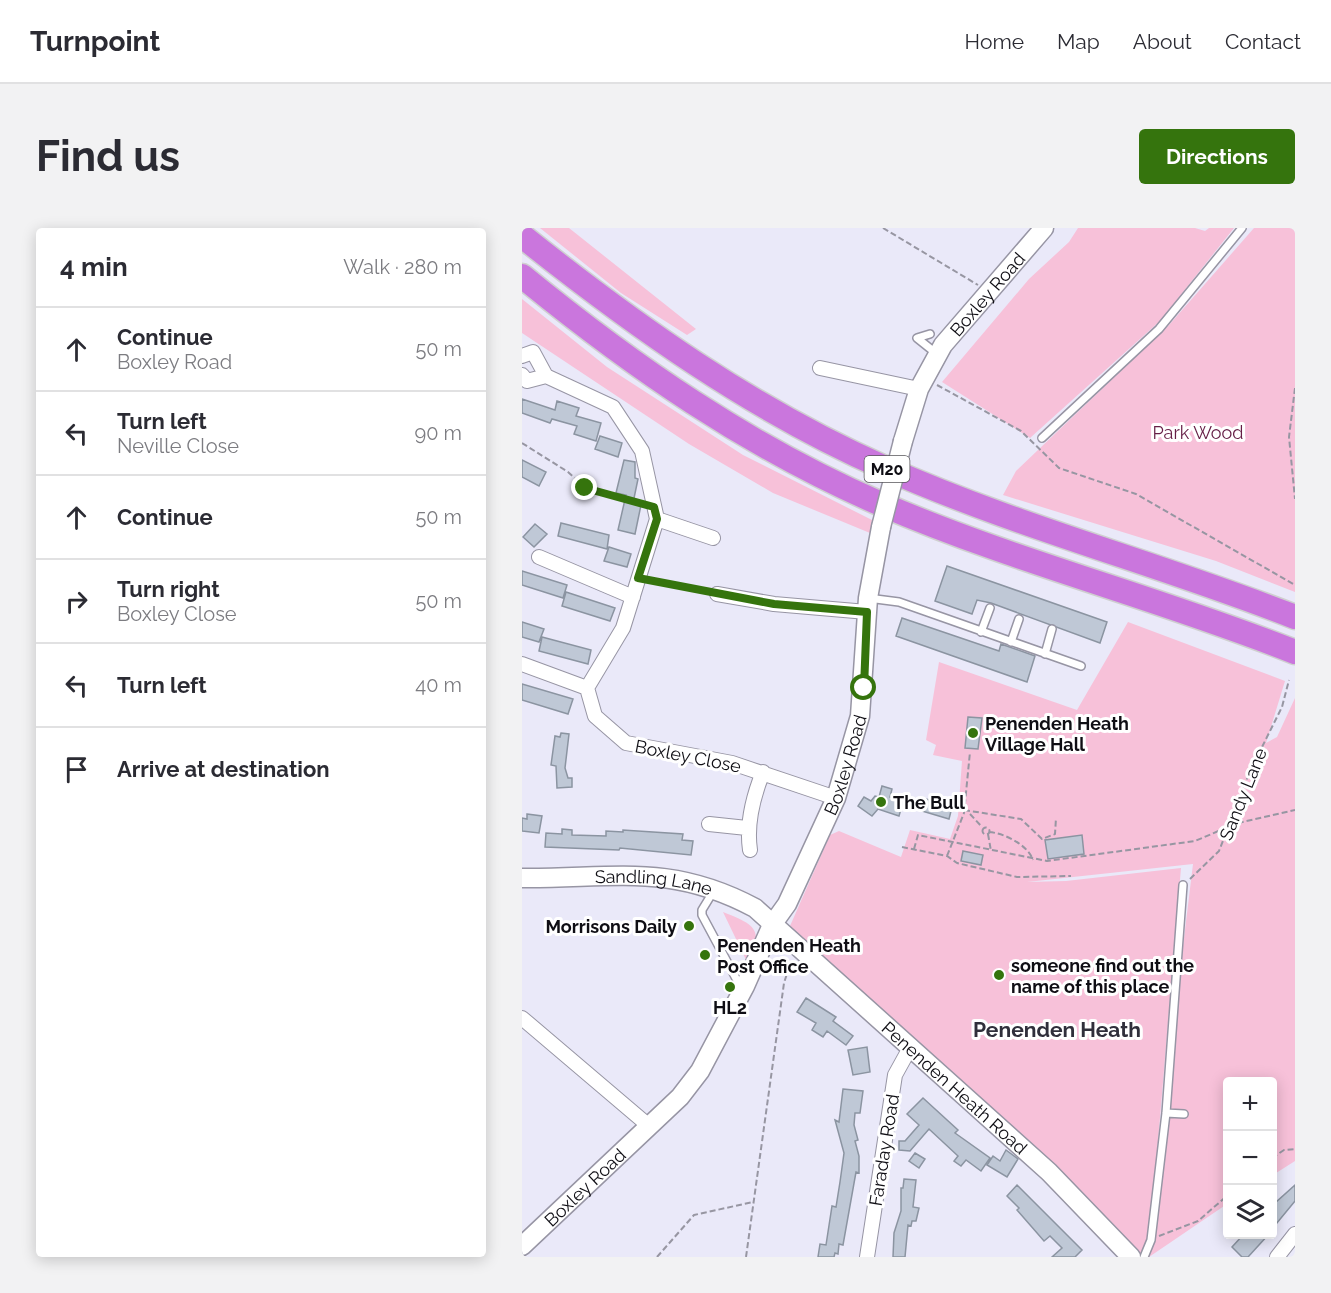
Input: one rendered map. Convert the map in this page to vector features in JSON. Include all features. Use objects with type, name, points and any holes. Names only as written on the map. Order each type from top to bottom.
[{"type":"highway","name":"M20","points":[[522,236],[590,289],[697,366],[770,410],[848,451],[1008,516],[1295,617]]},
{"type":"highway","name":"M20","points":[[522,276],[672,390],[733,429],[836,484],[934,526],[1295,652]]},
{"type":"street","name":"Boxley Road","points":[[523,1243],[680,1097],[700,1071],[745,987],[772,925],[787,904],[836,798],[860,716],[864,688],[868,605],[881,527],[903,441],[922,383],[937,354],[988,291],[1044,228]]},
{"type":"street","points":[[522,356],[533,352],[546,376],[613,407],[642,451],[656,513],[623,628],[587,688],[522,664]]},
{"type":"street","points":[[820,368],[922,383]]},
{"type":"street","points":[[522,375],[526,381],[546,376]]},
{"type":"street","points":[[656,513],[713,538]]},
{"type":"street","points":[[540,556],[633,597]]},
{"type":"street","points":[[717,594],[774,604],[868,605]]},
{"type":"street","name":"Boxley Close","points":[[587,688],[595,716],[626,743],[763,771],[836,798]]},
{"type":"street","points":[[750,850],[747,828],[752,816],[754,794],[763,771]]},
{"type":"street","points":[[709,824],[747,828]]},
{"type":"street","name":"Sandling Lane","points":[[522,878],[646,875],[681,879],[715,890],[755,908],[772,925]]},
{"type":"street","name":"Penenden Heath Road","points":[[772,925],[1049,1172],[1131,1257]]},
{"type":"street","points":[[522,1018],[649,1126]]},
{"type":"street","name":"Faraday Road","points":[[867,1257],[895,1075],[911,1047]]},
{"type":"street","points":[[1277,1257],[1295,1234]]},
{"type":"lane","points":[[1042,438],[1159,329],[1242,228]]},
{"type":"lane","points":[[930,334],[917,338],[937,354]]},
{"type":"lane","points":[[868,605],[899,602],[1081,666]]},
{"type":"lane","points":[[981,632],[990,608]]},
{"type":"lane","points":[[1011,642],[1019,619]]},
{"type":"lane","points":[[1045,654],[1052,629]]},
{"type":"lane","points":[[1144,1257],[1151,1240],[1166,1113],[1184,885]]},
{"type":"lane","points":[[715,890],[702,910],[702,915],[739,984],[745,987]]},
{"type":"lane","points":[[1166,1113],[1184,1114]]},
{"type":"path","points":[[884,228],[988,291]]},
{"type":"path","points":[[922,383],[1021,431],[1059,468],[1136,494],[1295,585]]},
{"type":"path","points":[[1295,388],[1289,437],[1295,499]]},
{"type":"path","points":[[522,443],[568,472],[588,490],[656,513]]},
{"type":"path","points":[[638,578],[717,594]]},
{"type":"path","name":"Sandy Lane","points":[[1184,885],[1219,851],[1250,771],[1282,707],[1289,680]]},
{"type":"path","points":[[947,856],[964,810],[970,752]]},
{"type":"path","points":[[964,810],[1021,819],[1042,838],[1055,834],[1056,818]]},
{"type":"path","points":[[914,849],[918,835],[1047,861],[1195,841],[1229,826],[1295,810]]},
{"type":"path","points":[[968,812],[983,828],[982,833],[1005,836],[1028,851],[1033,860]]},
{"type":"path","points":[[988,833],[991,851]]},
{"type":"path","points":[[902,847],[947,856],[957,863],[1017,877],[1071,876]]},
{"type":"path","points":[[746,1257],[789,964]]},
{"type":"path","points":[[1277,1155],[1284,1150],[1295,1149]]},
{"type":"path","points":[[1151,1240],[1198,1221],[1223,1199]]},
{"type":"path","points":[[657,1257],[694,1215],[753,1202]]},
{"type":"green space","points":[[540,228],[569,228],[696,329],[687,335],[621,293]]},
{"type":"green space","points":[[1078,228],[1195,228],[1205,231],[1209,228],[1234,228],[1160,321],[1030,438],[942,382],[1029,279],[1069,242]]},
{"type":"green space","name":"Park Wood","points":[[1254,228],[1295,228],[1295,592],[1216,561],[1003,495],[1016,471],[1169,325]]},
{"type":"green space","points":[[522,299],[607,367],[743,455],[872,520],[870,533],[773,493],[689,444],[522,333]]},
{"type":"green space","points":[[1128,622],[1285,681],[1266,743],[1277,737],[1295,698],[1295,1161],[1277,1172],[1277,1077],[1223,1077],[1223,1207],[1149,1257],[1143,1257],[790,926],[830,835],[839,831],[901,857],[910,830],[950,839],[958,816],[962,761],[933,755],[936,745],[926,740],[939,662],[1077,710]],"holes":[[[1193,864],[1155,1177],[1181,868],[1066,881],[1027,882]]]},
{"type":"green space","points":[[723,912],[744,921],[754,931],[755,944],[749,966]]},
{"type":"building","points":[[522,399],[555,410],[557,401],[579,408],[576,416],[601,423],[596,441],[574,434],[577,426],[552,419],[550,423],[522,413]]},
{"type":"building","points":[[600,436],[622,443],[618,457],[595,449]]},
{"type":"building","points":[[522,460],[546,472],[539,486],[522,477]]},
{"type":"building","points":[[624,460],[635,462],[635,478],[638,479],[633,503],[641,505],[635,534],[618,530],[626,495],[616,493]]},
{"type":"building","points":[[561,523],[609,535],[607,549],[558,536]]},
{"type":"building","points":[[535,524],[547,534],[534,547],[523,537]]},
{"type":"building","points":[[609,547],[631,554],[627,567],[604,561]]},
{"type":"building","points":[[947,566],[1107,622],[1100,643],[991,603],[977,600],[972,614],[935,601]]},
{"type":"building","points":[[522,571],[567,585],[563,598],[522,585]]},
{"type":"building","points":[[566,592],[615,608],[610,621],[562,606]]},
{"type":"building","points":[[902,618],[999,651],[1001,644],[1035,656],[1027,682],[896,636]]},
{"type":"building","points":[[522,622],[544,629],[539,642],[522,637]]},
{"type":"building","points":[[542,637],[591,650],[588,664],[539,651]]},
{"type":"building","points":[[522,684],[573,699],[568,714],[522,700]]},
{"type":"building","name":"Penenden Heath Village Hall","points":[[968,717],[982,718],[978,749],[965,748]]},
{"type":"building","points":[[561,733],[569,734],[565,768],[568,778],[572,778],[572,787],[557,788],[556,766],[551,765],[555,736],[560,737]]},
{"type":"building","name":"The Bull","points":[[882,786],[892,789],[890,797],[903,802],[899,816],[878,809],[872,816],[858,806],[864,797],[871,801],[875,796],[879,797]]},
{"type":"building","points":[[926,799],[952,807],[949,819],[922,811]]},
{"type":"building","points":[[527,814],[542,816],[539,833],[522,831],[522,818],[527,819]]},
{"type":"building","points":[[562,829],[572,830],[572,835],[606,836],[606,831],[623,832],[623,830],[683,834],[682,840],[693,841],[691,855],[620,848],[619,850],[545,847],[546,833],[562,834]]},
{"type":"building","points":[[1082,835],[1084,854],[1048,859],[1045,840]]},
{"type":"building","points":[[963,851],[983,855],[981,865],[961,861]]},
{"type":"building","points":[[806,998],[836,1017],[833,1021],[853,1036],[846,1045],[827,1031],[823,1037],[812,1030],[816,1023],[797,1012]]},
{"type":"building","points":[[867,1047],[870,1072],[853,1075],[848,1050]]},
{"type":"building","points":[[843,1089],[863,1091],[860,1113],[855,1113],[854,1125],[858,1140],[855,1141],[859,1156],[859,1173],[856,1172],[843,1245],[839,1244],[838,1254],[835,1253],[834,1257],[818,1257],[820,1244],[826,1245],[832,1206],[836,1207],[840,1182],[844,1153],[835,1120],[839,1122]]},
{"type":"building","points":[[923,1098],[958,1130],[955,1133],[990,1158],[981,1171],[966,1160],[961,1166],[954,1161],[958,1156],[929,1129],[910,1151],[899,1150],[899,1141],[905,1141],[919,1125],[907,1114]]},
{"type":"building","points":[[1006,1150],[1018,1159],[1007,1177],[987,1165],[993,1156],[1000,1161]]},
{"type":"building","points":[[915,1153],[925,1159],[919,1168],[909,1161]]},
{"type":"building","points":[[904,1179],[916,1180],[913,1207],[919,1208],[916,1221],[912,1221],[911,1226],[908,1225],[905,1257],[893,1257],[894,1233],[901,1211],[901,1188],[903,1188]]},
{"type":"building","points":[[1017,1185],[1082,1250],[1075,1257],[1052,1257],[1062,1248],[1050,1236],[1044,1241],[1007,1196]]},
{"type":"building","points":[[1295,1185],[1295,1201],[1277,1223],[1277,1201]]},
{"type":"building","points":[[1239,1239],[1264,1239],[1248,1257],[1242,1257],[1232,1247]]},
{"type":"place","name":"Penenden Heath Village Hall","points":[[973,733]]},
{"type":"place","name":"The Bull","points":[[881,802]]},
{"type":"place","name":"Morrisons Daily","points":[[689,926]]},
{"type":"place","name":"Penenden Heath Post Office","points":[[705,955]]},
{"type":"place","name":"someone find out the name of this place","points":[[999,975]]},
{"type":"place","name":"HL2","points":[[730,987]]},
{"type":"district","name":"Penenden Heath","points":[[1057,1029]]},
{"type":"route","points":[[585,488],[654,507],[657,519],[638,578],[774,604],[867,612],[864,688]]}]
